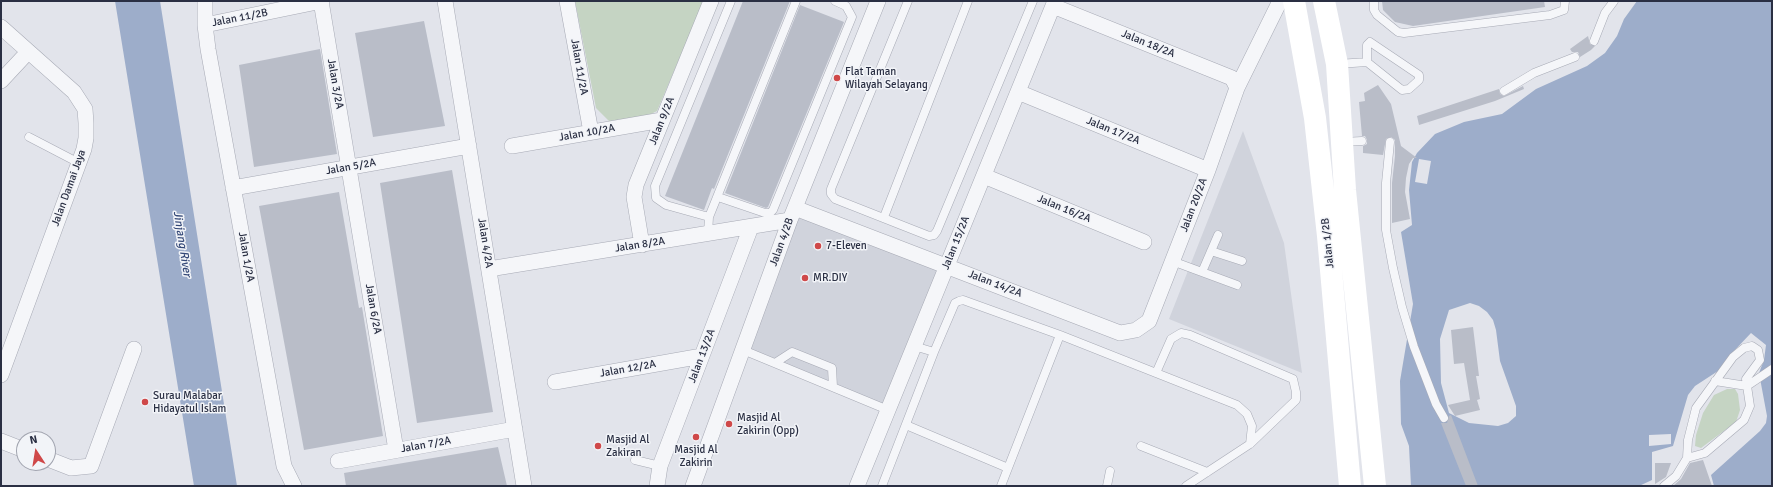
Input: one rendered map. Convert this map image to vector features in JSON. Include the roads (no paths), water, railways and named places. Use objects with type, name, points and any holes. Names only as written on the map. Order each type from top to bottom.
[{"type":"street","name":"Jalan 1/2A","points":[[205,1],[205,25],[284,466],[294,486]]},
{"type":"street","name":"Jalan 11/2B","points":[[205,25],[322,1]]},
{"type":"street","name":"Jalan 3/2A","points":[[322,1],[349,168]]},
{"type":"street","name":"Jalan 4/2A","points":[[445,1],[524,486]]},
{"type":"street","name":"Jalan 11/2A","points":[[567,1],[591,132]]},
{"type":"street","name":"Jalan 9/2A","points":[[642,245],[634,197],[636,186],[711,1]]},
{"type":"street","name":"Jalan 4/2B","points":[[693,486],[792,214],[877,1]]},
{"type":"street","name":"Jalan 20/2A","points":[[1149,321],[1208,170],[1237,88],[1280,1]]},
{"type":"street","name":"Jalan 1/2B","points":[[1294,1],[1314,118],[1324,197],[1350,486]]},
{"type":"street","points":[[1316,1],[1328,22]]},
{"type":"street","name":"Jalan 1/2B","points":[[1324,1],[1352,141],[1345,190],[1375,486]]},
{"type":"street","name":"Jalan 18/2A","points":[[1054,4],[1232,78],[1237,88]]},
{"type":"street","name":"Jalan 15/2A","points":[[859,486],[888,410],[1054,4]]},
{"type":"street","name":"Jalan Damai Jaya","points":[[1,27],[74,92],[85,109],[86,138],[79,162],[1,375]]},
{"type":"street","points":[[1,81],[28,52]]},
{"type":"street","name":"Jalan 17/2A","points":[[1018,92],[1208,170]]},
{"type":"street","name":"Jalan 10/2A","points":[[512,146],[662,120]]},
{"type":"street","name":"Jalan 5/2A","points":[[233,188],[469,146]]},
{"type":"street","name":"Jalan 6/2A","points":[[349,168],[396,450]]},
{"type":"street","name":"Jalan 16/2A","points":[[984,176],[1144,242]]},
{"type":"street","name":"Jalan 8/2A","points":[[489,269],[751,227],[792,214]]},
{"type":"street","name":"Jalan 14/2A","points":[[792,214],[947,266],[1120,333],[1136,330],[1149,321]]},
{"type":"street","name":"Jalan 13/2A","points":[[657,486],[660,466],[751,227]]},
{"type":"street","points":[[56,462],[71,468],[91,466],[134,349]]},
{"type":"street","name":"Jalan 12/2A","points":[[555,382],[702,356]]},
{"type":"street","name":"Jalan 7/2A","points":[[338,461],[515,429]]},
{"type":"street","points":[[1,441],[16,447]]},
{"type":"lane","points":[[709,217],[666,205],[656,198],[655,186],[731,1]]},
{"type":"lane","points":[[708,234],[709,217],[796,1]]},
{"type":"lane","points":[[718,196],[765,214],[770,213],[773,210],[852,17],[846,6],[835,1]]},
{"type":"lane","points":[[908,1],[831,189],[835,198],[929,236],[934,235],[937,231],[1033,1]]},
{"type":"lane","points":[[884,217],[968,1]]},
{"type":"lane","points":[[1374,1],[1377,15],[1398,32],[1404,33],[1550,15],[1564,10],[1565,1]]},
{"type":"lane","points":[[1594,41],[1605,13],[1614,1]]},
{"type":"lane","points":[[1337,64],[1367,62],[1402,90],[1409,89],[1419,80],[1419,75],[1370,42],[1367,45],[1367,62]]},
{"type":"lane","points":[[1504,91],[1534,73],[1575,57]]},
{"type":"lane","points":[[30,137],[79,162]]},
{"type":"lane","points":[[1390,142],[1386,183],[1386,230],[1402,307],[1414,347],[1436,404],[1444,418]]},
{"type":"lane","points":[[1202,272],[1218,235]]},
{"type":"lane","points":[[1211,251],[1242,261]]},
{"type":"lane","points":[[1172,261],[1237,285]]},
{"type":"lane","points":[[882,486],[934,352],[955,303],[959,300],[963,300],[1060,335],[1238,405],[1247,414],[1252,426],[1250,444]]},
{"type":"lane","points":[[1156,373],[1171,339],[1181,333],[1190,334],[1293,379],[1296,400],[1250,444],[1186,486]]},
{"type":"lane","points":[[1001,486],[1060,335]]},
{"type":"lane","points":[[914,346],[934,352]]},
{"type":"lane","points":[[1664,486],[1676,476],[1686,458],[1688,440],[1696,408],[1733,357],[1744,348],[1752,346],[1758,350],[1760,360],[1746,379],[1750,384],[1750,406],[1744,420],[1705,453],[1686,458]]},
{"type":"lane","points":[[743,350],[888,410]]},
{"type":"lane","points":[[775,364],[792,352],[832,368],[833,387]]},
{"type":"lane","points":[[1715,381],[1750,384],[1772,369]]},
{"type":"lane","points":[[906,425],[1008,468]]},
{"type":"lane","points":[[1141,446],[1207,472]]},
{"type":"lane","points":[[635,460],[660,466]]},
{"type":"lane","points":[[1107,486],[1110,471]]},
{"type":"water","name":"Jinjang River","points":[[115,1],[160,1],[237,486],[194,486]]},
{"type":"water","points":[[1637,1],[1772,1],[1772,486],[1714,486],[1711,475],[1760,431],[1766,423],[1767,416],[1759,373],[1764,360],[1766,345],[1751,333],[1732,353],[1718,371],[1695,386],[1688,395],[1673,446],[1652,452],[1652,480],[1639,486],[1411,486],[1409,446],[1401,424],[1400,381],[1413,304],[1401,232],[1412,225],[1409,190],[1412,162],[1417,153],[1435,134],[1464,122],[1502,114],[1536,89],[1587,66],[1605,53],[1617,36],[1624,19]],"holes":[[[1470,303],[1479,306],[1487,312],[1493,320],[1496,330],[1500,361],[1516,406],[1516,416],[1508,423],[1498,426],[1469,423],[1449,413],[1441,383],[1440,339],[1449,310]]]},
{"type":"place","name":"Flat Taman Wilayah Selayang","points":[[837,78]]},
{"type":"place","name":"7-Eleven","points":[[818,246]]},
{"type":"place","name":"MR.DIY","points":[[805,278]]},
{"type":"place","name":"Surau Malabar Hidayatul Islam","points":[[145,402]]},
{"type":"place","name":"Masjid Al Zakirin (Opp)","points":[[729,424]]},
{"type":"place","name":"Masjid Al Zakirin","points":[[696,437]]},
{"type":"place","name":"Masjid Al Zakiran","points":[[598,446]]}]
